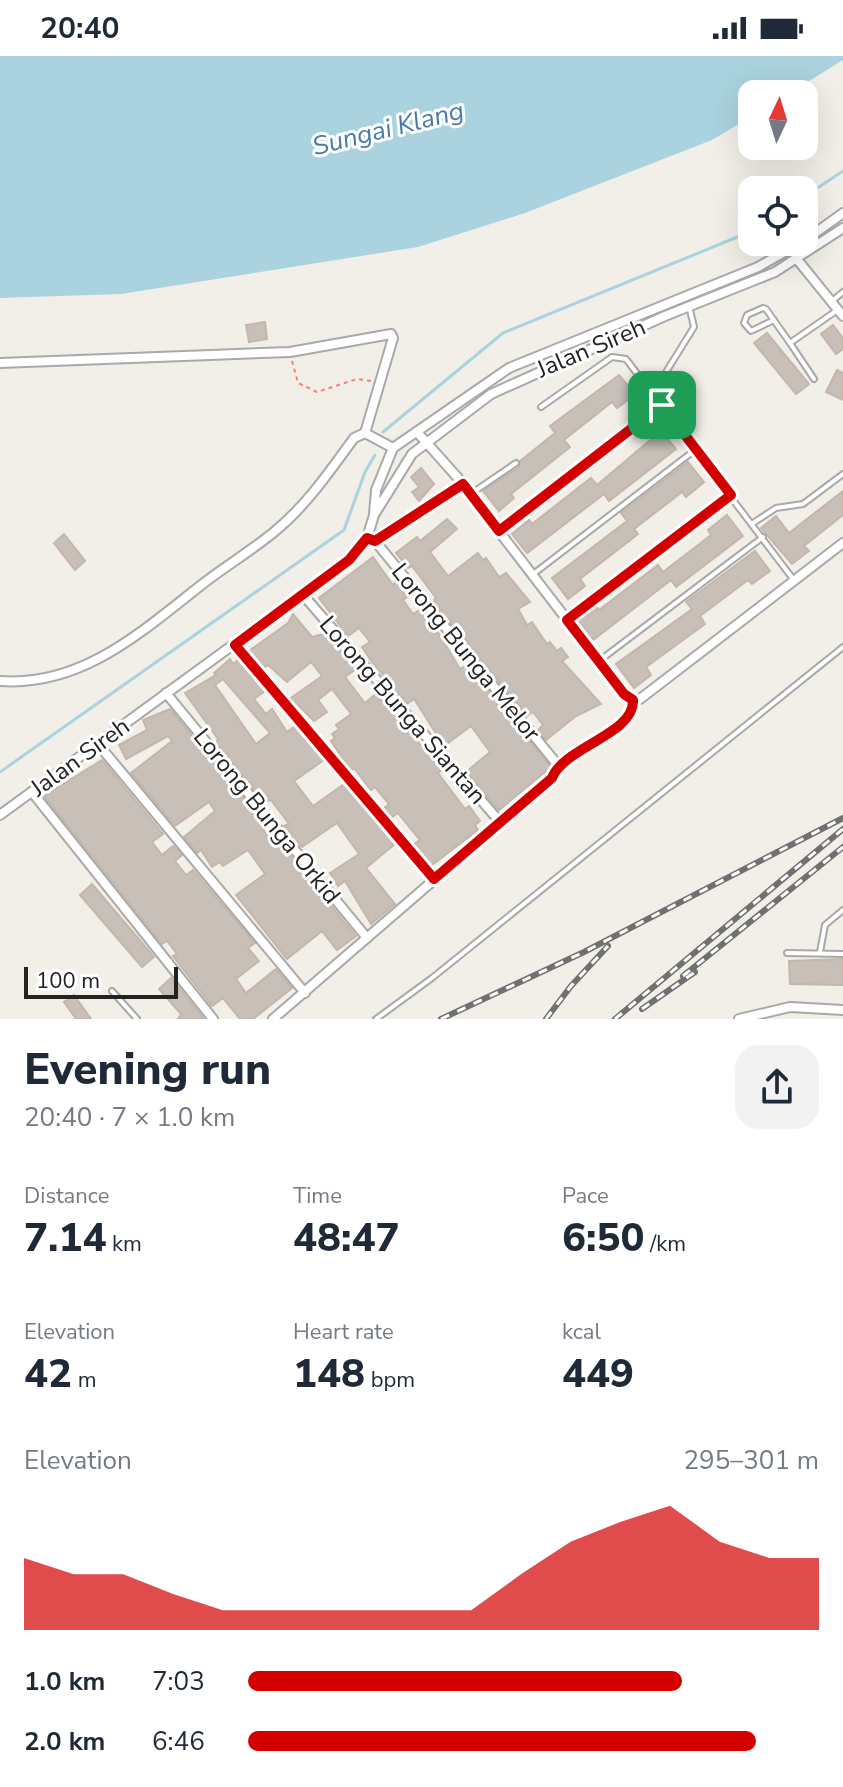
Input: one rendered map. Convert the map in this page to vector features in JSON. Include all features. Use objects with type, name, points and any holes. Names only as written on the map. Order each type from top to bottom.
[{"type":"street","name":"Jalan Sireh","points":[[818,230],[843,213]]},
{"type":"street","name":"Jalan Sireh","points":[[374,515],[401,468],[428,441],[509,384],[775,272],[843,228]]},
{"type":"street","name":"Jalan Sireh","points":[[0,815],[304,596],[349,560],[371,539],[376,490],[393,448],[509,368],[779,256]]},
{"type":"street","points":[[793,256],[841,313]]},
{"type":"street","points":[[0,363],[290,352],[391,334],[393,338],[365,433],[354,438],[301,506],[274,532],[132,639],[88,666],[52,678],[22,683],[0,681]]},
{"type":"street","points":[[417,432],[463,484],[624,694],[633,700],[640,699],[843,543]]},
{"type":"street","points":[[365,433],[393,448]]},
{"type":"street","points":[[371,539],[463,484]]},
{"type":"street","name":"Lorong Bunga Melor","points":[[371,539],[557,764]]},
{"type":"street","name":"Lorong Bunga Siantan","points":[[304,596],[501,823]]},
{"type":"street","points":[[235,645],[434,879]]},
{"type":"street","name":"Lorong Bunga Orkid","points":[[166,693],[367,938]]},
{"type":"street","points":[[273,1019],[552,778],[557,764],[622,725],[634,709],[633,700]]},
{"type":"street","points":[[98,744],[305,993]]},
{"type":"street","points":[[32,792],[213,1019]]},
{"type":"street","points":[[739,1019],[790,1007],[838,1013]]},
{"type":"lane","points":[[832,301],[843,292]]},
{"type":"lane","points":[[688,410],[666,372],[694,327],[689,306]]},
{"type":"lane","points":[[774,320],[751,331],[744,323],[747,315],[760,307],[766,309],[774,320],[790,343],[814,379]]},
{"type":"lane","points":[[790,343],[841,313]]},
{"type":"lane","points":[[541,407],[612,357],[626,359],[794,581]]},
{"type":"lane","points":[[499,531],[662,405]]},
{"type":"lane","points":[[532,575],[695,449]]},
{"type":"lane","points":[[470,494],[516,463]]},
{"type":"lane","points":[[753,523],[776,508],[803,504],[843,474]]},
{"type":"lane","points":[[567,620],[731,495]]},
{"type":"lane","points":[[599,661],[763,537]]},
{"type":"lane","points":[[376,1019],[432,978],[843,647]]},
{"type":"lane","points":[[820,952],[825,925],[843,910]]},
{"type":"lane","points":[[787,953],[843,954]]},
{"type":"lane","points":[[112,991],[137,1019]]},
{"type":"path","points":[[290,352],[298,383],[305,389],[317,392],[357,379],[381,385]]},
{"type":"water","name":"Sungai Klang","points":[[0,56],[843,56],[843,60],[811,80],[738,80],[738,124],[712,140],[525,213],[418,247],[121,294],[0,298]]},
{"type":"building","points":[[265,322],[267,339],[249,342],[246,325]]},
{"type":"building","points":[[833,325],[843,338],[843,349],[836,354],[821,334]]},
{"type":"building","points":[[767,333],[809,384],[796,394],[754,343]]},
{"type":"building","points":[[837,370],[843,373],[843,400],[826,392]]},
{"type":"building","points":[[619,375],[635,394],[617,408],[612,402],[564,440],[570,447],[511,494],[514,498],[499,511],[483,491],[519,467],[520,461],[555,433],[550,426]]},
{"type":"building","points":[[661,431],[676,449],[609,501],[604,494],[527,553],[512,534],[529,520],[532,524],[591,478],[597,485]]},
{"type":"building","points":[[688,462],[704,482],[686,497],[682,492],[634,529],[638,534],[580,579],[585,586],[568,599],[552,578],[627,521],[621,513]]},
{"type":"building","points":[[421,468],[434,484],[419,501],[412,492],[419,487],[411,477]]},
{"type":"building","points":[[843,491],[843,515],[804,546],[809,551],[792,564],[761,528],[776,516],[789,533]]},
{"type":"building","points":[[727,515],[743,536],[676,587],[671,580],[593,640],[578,621],[597,607],[599,610],[658,565],[663,572],[711,535],[708,530]]},
{"type":"building","points":[[447,519],[457,529],[430,552],[448,576],[478,553],[483,560],[486,558],[499,577],[506,573],[530,602],[518,609],[527,625],[532,622],[547,644],[550,642],[557,651],[561,648],[568,657],[562,661],[601,704],[576,716],[546,740],[538,730],[543,725],[533,712],[527,716],[433,601],[436,598],[412,566],[408,568],[396,553],[417,537],[420,541]]},
{"type":"building","points":[[64,534],[85,561],[75,570],[54,543]]},
{"type":"building","points":[[755,551],[770,571],[752,584],[748,580],[700,616],[705,624],[646,667],[651,675],[634,688],[616,664],[692,609],[686,602]]},
{"type":"building","points":[[373,557],[393,585],[396,582],[407,597],[403,600],[413,614],[421,609],[460,669],[465,666],[482,688],[485,686],[551,767],[499,810],[466,772],[490,752],[471,726],[444,746],[414,699],[407,704],[372,662],[362,647],[370,642],[359,628],[348,636],[319,598]]},
{"type":"building","points":[[293,614],[312,637],[327,633],[356,669],[345,677],[365,703],[376,694],[442,770],[438,773],[465,809],[469,806],[480,821],[475,825],[478,830],[432,865],[414,844],[420,840],[398,813],[391,818],[383,809],[389,804],[375,787],[371,790],[354,768],[351,771],[331,741],[335,738],[332,734],[339,729],[336,725],[351,714],[332,689],[318,700],[327,712],[314,721],[291,698],[322,676],[311,662],[287,682],[268,665],[264,668],[249,651],[288,623]]},
{"type":"building","points":[[230,659],[233,664],[238,660],[265,691],[254,699],[266,714],[272,709],[287,732],[295,726],[324,760],[294,781],[313,806],[344,784],[395,844],[366,868],[395,904],[371,924],[345,881],[338,886],[330,873],[359,854],[337,823],[302,847],[284,826],[289,824],[271,800],[264,802],[216,743],[218,739],[185,693],[216,675],[214,673]],"holes":[[[223,679],[270,733],[256,744],[215,685]]]},
{"type":"building","points":[[170,709],[253,810],[268,838],[273,835],[356,936],[337,950],[322,931],[287,959],[236,895],[265,874],[248,850],[223,866],[220,862],[212,867],[201,850],[197,853],[184,837],[215,811],[209,802],[175,826],[131,773],[172,741],[168,736],[126,759],[119,745],[147,730],[143,720]]},
{"type":"building","points":[[102,760],[163,834],[152,842],[162,855],[173,846],[182,855],[175,861],[186,875],[193,870],[255,943],[248,948],[259,961],[236,979],[246,993],[276,969],[292,988],[253,1019],[240,1019],[223,998],[212,1006],[173,956],[177,954],[167,941],[162,944],[44,796]]},
{"type":"building","points":[[92,884],[154,957],[142,967],[80,895]]},
{"type":"building","points":[[843,959],[843,985],[790,984],[789,961]]},
{"type":"building","points":[[171,978],[204,1019],[178,1019],[181,1014],[159,989]]},
{"type":"building","points":[[74,995],[91,1019],[76,1019],[64,1002]]},
{"type":"waterway","points":[[818,188],[843,171]]},
{"type":"waterway","points":[[383,432],[503,333],[738,237]]},
{"type":"waterway","points":[[0,772],[344,530],[365,472],[375,455]]},
{"type":"railway","points":[[441,1019],[584,952],[843,818]]},
{"type":"railway","points":[[615,1019],[843,829]]},
{"type":"railway","points":[[683,976],[843,847]]},
{"type":"railway","points":[[546,1019],[608,946]]},
{"type":"railway","points":[[642,1009],[695,972]]},
{"type":"route","points":[[662,405],[731,495],[567,620],[624,694],[633,700],[634,709],[622,725],[557,764],[552,778],[434,879],[235,645],[349,560],[367,538],[375,541],[463,484],[499,531],[662,405]]}]
